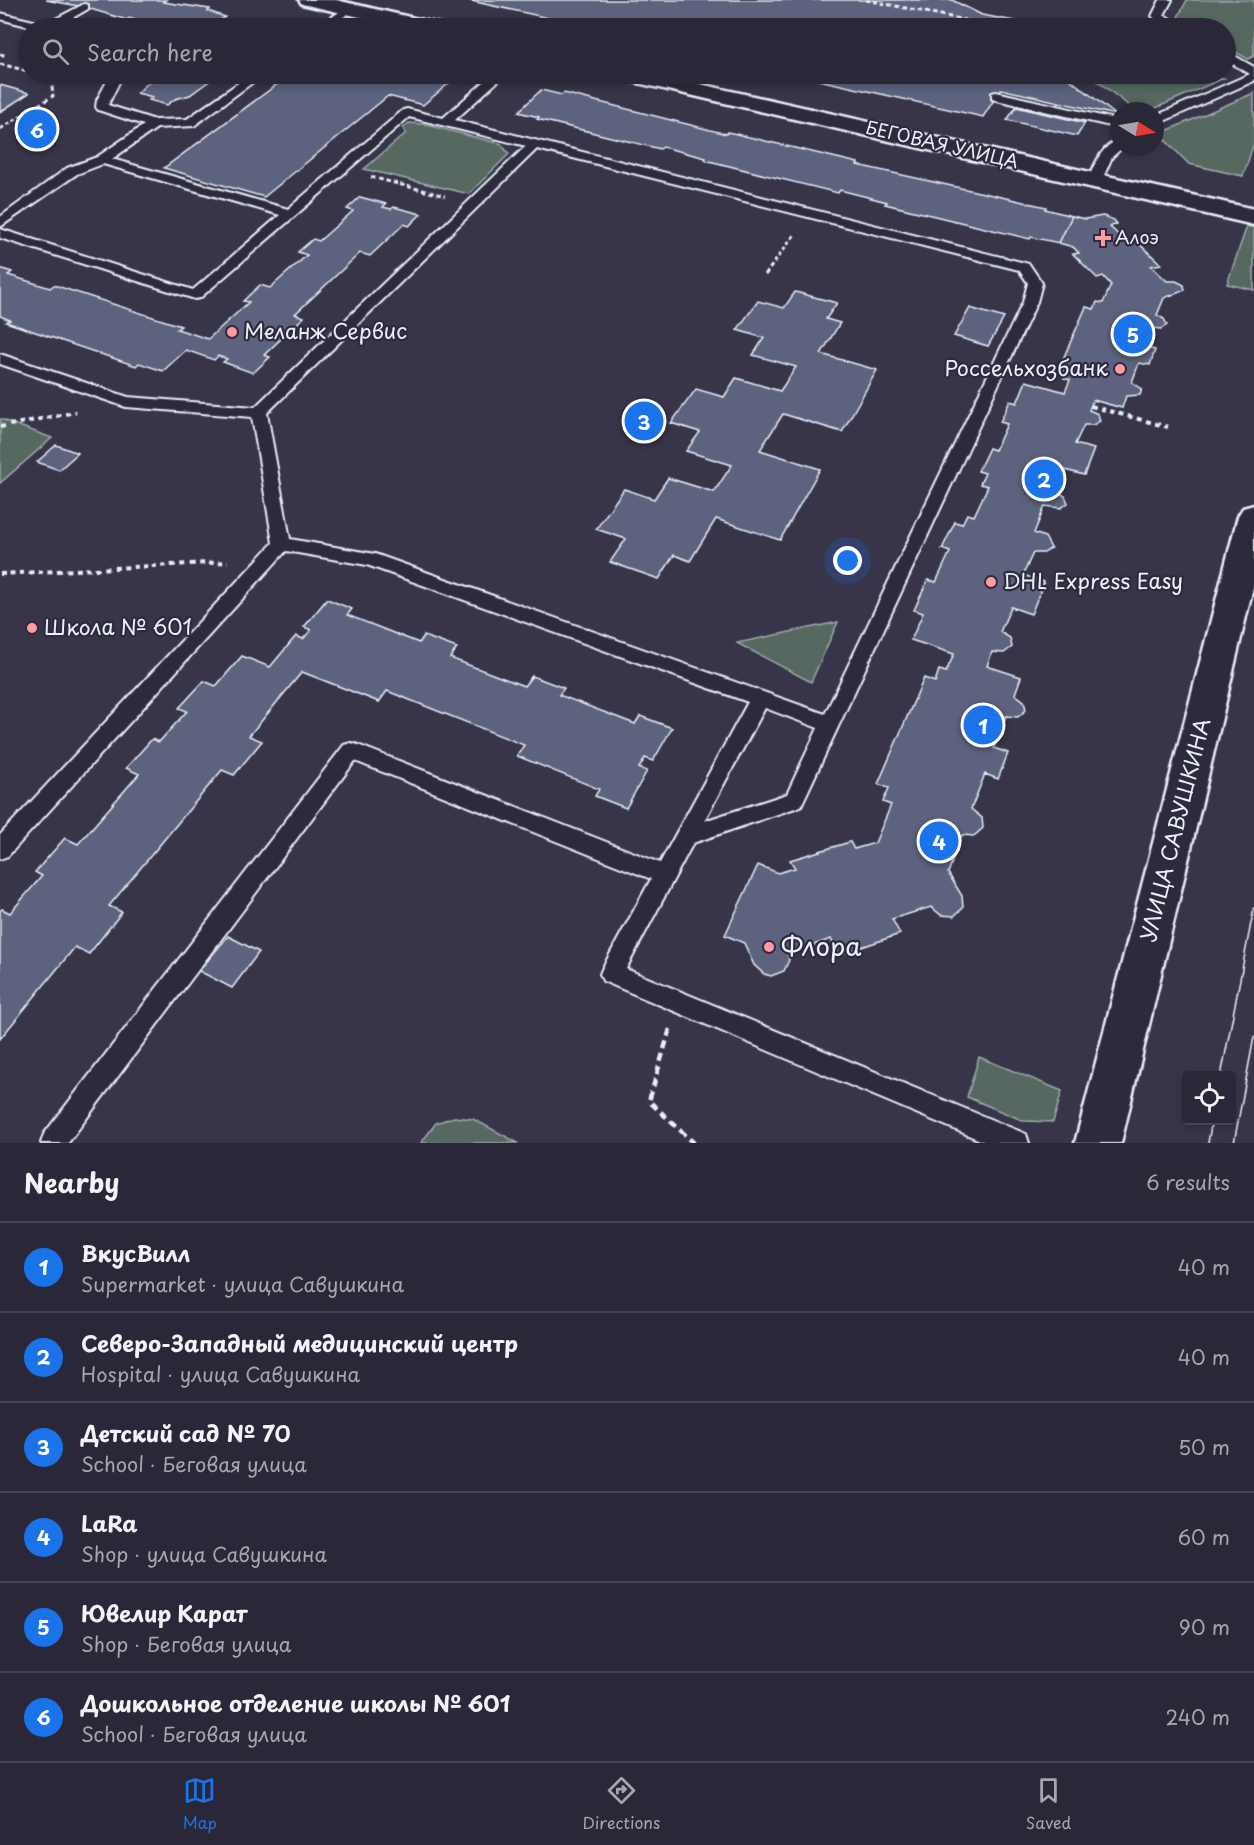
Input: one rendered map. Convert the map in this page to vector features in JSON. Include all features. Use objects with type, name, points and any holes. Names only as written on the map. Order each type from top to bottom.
[{"type":"street","points":[[309,0],[388,18]]},
{"type":"street","name":"БЕГОВАЯ УЛИЦА","points":[[673,84],[1254,217]]},
{"type":"street","name":"УЛИЦА САВУШКИНА","points":[[1098,1143],[1254,516]]},
{"type":"lane","points":[[1162,18],[1158,16],[1166,0]]},
{"type":"lane","points":[[65,18],[84,7]]},
{"type":"lane","points":[[335,18],[348,9]]},
{"type":"lane","points":[[0,16],[18,20]]},
{"type":"lane","points":[[1236,61],[1254,72]]},
{"type":"lane","points":[[1164,117],[1254,77]]},
{"type":"lane","points":[[112,84],[102,107],[154,124],[190,123],[244,84]]},
{"type":"lane","points":[[446,122],[489,84]]},
{"type":"lane","points":[[996,96],[1110,122]]},
{"type":"lane","points":[[0,233],[195,295],[406,113],[1024,267],[1035,283],[1030,302],[794,800],[686,836]]},
{"type":"lane","points":[[0,222],[72,171],[102,160],[154,124]]},
{"type":"lane","points":[[0,359],[126,402],[259,412],[534,145]]},
{"type":"lane","points":[[1095,180],[1106,155],[1110,152]]},
{"type":"lane","points":[[102,160],[290,214]]},
{"type":"lane","points":[[259,412],[282,544]]},
{"type":"lane","points":[[282,544],[369,559],[830,724]]},
{"type":"lane","points":[[0,850],[282,544]]},
{"type":"lane","points":[[759,698],[611,974],[1017,1143]]},
{"type":"lane","points":[[53,1143],[351,751],[665,875]]},
{"type":"path","points":[[866,0],[955,18]]},
{"type":"path","points":[[0,54],[7,56]]},
{"type":"path","points":[[0,64],[18,68]]},
{"type":"path","points":[[0,129],[52,96],[51,84]]},
{"type":"path","points":[[26,113],[44,117]]},
{"type":"path","points":[[341,170],[474,204]]},
{"type":"path","points":[[765,275],[809,214]]},
{"type":"path","points":[[0,426],[126,402]]},
{"type":"path","points":[[1091,405],[1168,427]]},
{"type":"path","points":[[0,574],[268,559]]},
{"type":"path","points":[[681,1003],[664,1042],[649,1101],[694,1143]]},
{"type":"green space","points":[[1187,0],[1254,0],[1254,56],[1248,59],[1236,52],[1236,18],[1178,18]]},
{"type":"green space","points":[[1101,84],[1210,84],[1164,104],[1164,102],[1124,102]]},
{"type":"green space","points":[[1254,93],[1254,143],[1243,176],[1189,164],[1164,139],[1164,132]]},
{"type":"green space","points":[[409,123],[424,124],[501,144],[509,154],[469,194],[364,169],[406,133],[403,128]]},
{"type":"green space","points":[[1247,226],[1254,228],[1254,290],[1227,284]]},
{"type":"green space","points":[[0,419],[52,438],[0,483]]},
{"type":"green space","points":[[838,622],[811,682],[737,643]]},
{"type":"green space","points":[[979,1057],[1062,1091],[1053,1122],[1024,1121],[967,1097]]},
{"type":"green space","points":[[454,1117],[473,1119],[518,1143],[421,1143],[436,1123]]},
{"type":"building","points":[[46,0],[166,0],[163,2],[210,9],[208,11],[225,17],[120,18],[84,7]]},
{"type":"building","points":[[467,0],[952,0],[982,15],[998,18],[548,18]]},
{"type":"building","points":[[147,84],[205,84],[190,95],[175,99],[167,105],[149,100],[153,97],[137,93]]},
{"type":"building","points":[[277,84],[448,84],[423,105],[388,96],[264,197],[164,168]]},
{"type":"building","points":[[836,84],[1076,84],[1110,110],[1110,114],[1001,89],[983,117]]},
{"type":"building","points":[[0,85],[29,93],[0,112]]},
{"type":"building","points":[[541,90],[562,95],[564,93],[726,134],[728,132],[858,163],[857,165],[1046,207],[1045,209],[1072,216],[1059,243],[1031,237],[1030,239],[885,204],[887,202],[840,190],[838,193],[705,160],[706,158],[663,147],[660,149],[537,119],[539,117],[518,112]]},
{"type":"building","points":[[1016,107],[1085,123],[1077,136],[1007,120]]},
{"type":"building","points":[[360,197],[386,204],[383,207],[391,209],[394,207],[421,214],[409,226],[404,224],[370,256],[360,253],[295,314],[304,317],[264,355],[270,357],[253,373],[223,362],[227,359],[218,356],[214,360],[186,350],[163,371],[139,363],[136,366],[6,322],[10,320],[0,316],[0,268],[12,272],[8,275],[50,288],[54,285],[181,326],[177,329],[208,339],[249,302],[243,301],[260,285],[270,288],[307,255],[298,252],[313,239],[319,241],[353,211],[347,209]]},
{"type":"building","points":[[1072,216],[1085,219],[1103,216],[1114,220],[1116,224],[1110,227],[1127,243],[1136,241],[1161,264],[1151,266],[1167,281],[1176,281],[1184,285],[1185,290],[1164,298],[1157,315],[1164,319],[1167,325],[1161,329],[1152,328],[1145,347],[1155,350],[1150,365],[1139,363],[1132,382],[1142,389],[1140,395],[1126,396],[1122,408],[1093,400],[1089,410],[1098,414],[1100,421],[1093,425],[1084,425],[1075,444],[1094,449],[1084,475],[1065,470],[1057,491],[1065,496],[1068,503],[1061,508],[1045,506],[1034,533],[1045,537],[1051,548],[1044,553],[1033,553],[1023,575],[1044,582],[1031,614],[1011,607],[1000,632],[1010,638],[1012,647],[1004,653],[992,652],[987,666],[1021,677],[1015,694],[1024,701],[1026,710],[1018,717],[1006,716],[994,748],[1008,753],[998,779],[985,774],[971,809],[982,818],[983,828],[974,836],[962,835],[948,873],[962,896],[963,908],[954,916],[941,915],[931,907],[892,919],[900,934],[838,955],[831,939],[788,954],[789,960],[784,971],[771,976],[764,974],[754,965],[744,943],[725,935],[758,865],[778,873],[795,868],[790,860],[850,842],[854,849],[875,843],[891,805],[883,802],[889,788],[878,784],[924,678],[935,682],[939,670],[946,672],[954,654],[911,640],[923,613],[914,610],[928,580],[936,582],[950,552],[942,549],[955,522],[962,524],[967,514],[974,516],[988,486],[980,484],[985,473],[978,471],[989,448],[995,450],[1007,424],[1000,422],[1010,401],[1017,403],[1026,381],[1065,392],[1070,380],[1064,378],[1067,371],[1059,368],[1086,307],[1094,309],[1097,302],[1103,303],[1111,285],[1103,276],[1097,278],[1073,254],[1079,253],[1073,247],[1059,243]]},
{"type":"building","points":[[795,292],[837,303],[826,319],[840,323],[821,354],[877,370],[842,432],[783,414],[760,450],[820,469],[780,540],[716,519],[690,561],[674,555],[659,579],[610,562],[626,539],[596,529],[624,489],[654,499],[668,478],[714,492],[732,465],[686,451],[700,432],[671,423],[696,389],[724,397],[736,378],[780,391],[796,367],[753,355],[764,338],[737,330],[758,301],[784,308]]},
{"type":"building","points":[[970,308],[1004,318],[988,346],[954,336]]},
{"type":"building","points":[[56,445],[78,453],[59,470],[37,462]]},
{"type":"building","points":[[327,599],[352,609],[347,615],[419,643],[424,636],[457,648],[450,658],[524,686],[532,676],[564,688],[559,695],[635,724],[640,716],[672,728],[653,761],[645,758],[639,768],[647,771],[626,808],[595,796],[599,789],[517,756],[524,745],[387,691],[379,702],[302,672],[249,736],[262,741],[234,775],[222,770],[109,906],[122,912],[89,954],[75,947],[0,1039],[0,911],[2,909],[10,913],[42,876],[35,872],[65,838],[78,844],[139,774],[126,768],[152,739],[159,742],[187,711],[179,708],[204,681],[216,686],[242,656],[270,667],[296,636],[303,639],[311,630],[304,627]]},
{"type":"building","points":[[228,936],[259,952],[232,988],[199,971]]},
{"type":"tram line","points":[[1222,1071],[1254,908]]},
{"type":"tram line","points":[[1234,1143],[1254,1037]]},
{"type":"tram line","points":[[1208,1143],[1211,1125]]},
{"type":"place","name":"Дошкольное отделение школы № 601","points":[[37,129]]},
{"type":"place","name":"Алоэ","points":[[1103,238]]},
{"type":"place","name":"Меланж Сервис","points":[[232,332]]},
{"type":"place","name":"Ювелир Карат","points":[[1133,334]]},
{"type":"place","name":"Россельхозбанк","points":[[1120,369]]},
{"type":"place","name":"Детский сад № 70","points":[[644,421]]},
{"type":"place","name":"Северо-Западный медицинский центр","points":[[1044,479]]},
{"type":"place","name":"DHL Express Easy","points":[[991,582]]},
{"type":"place","name":"Школа № 601","points":[[32,628]]},
{"type":"place","name":"ВкусВилл","points":[[983,725]]},
{"type":"place","name":"LaRa","points":[[939,841]]},
{"type":"place","name":"Флора","points":[[769,947]]}]
